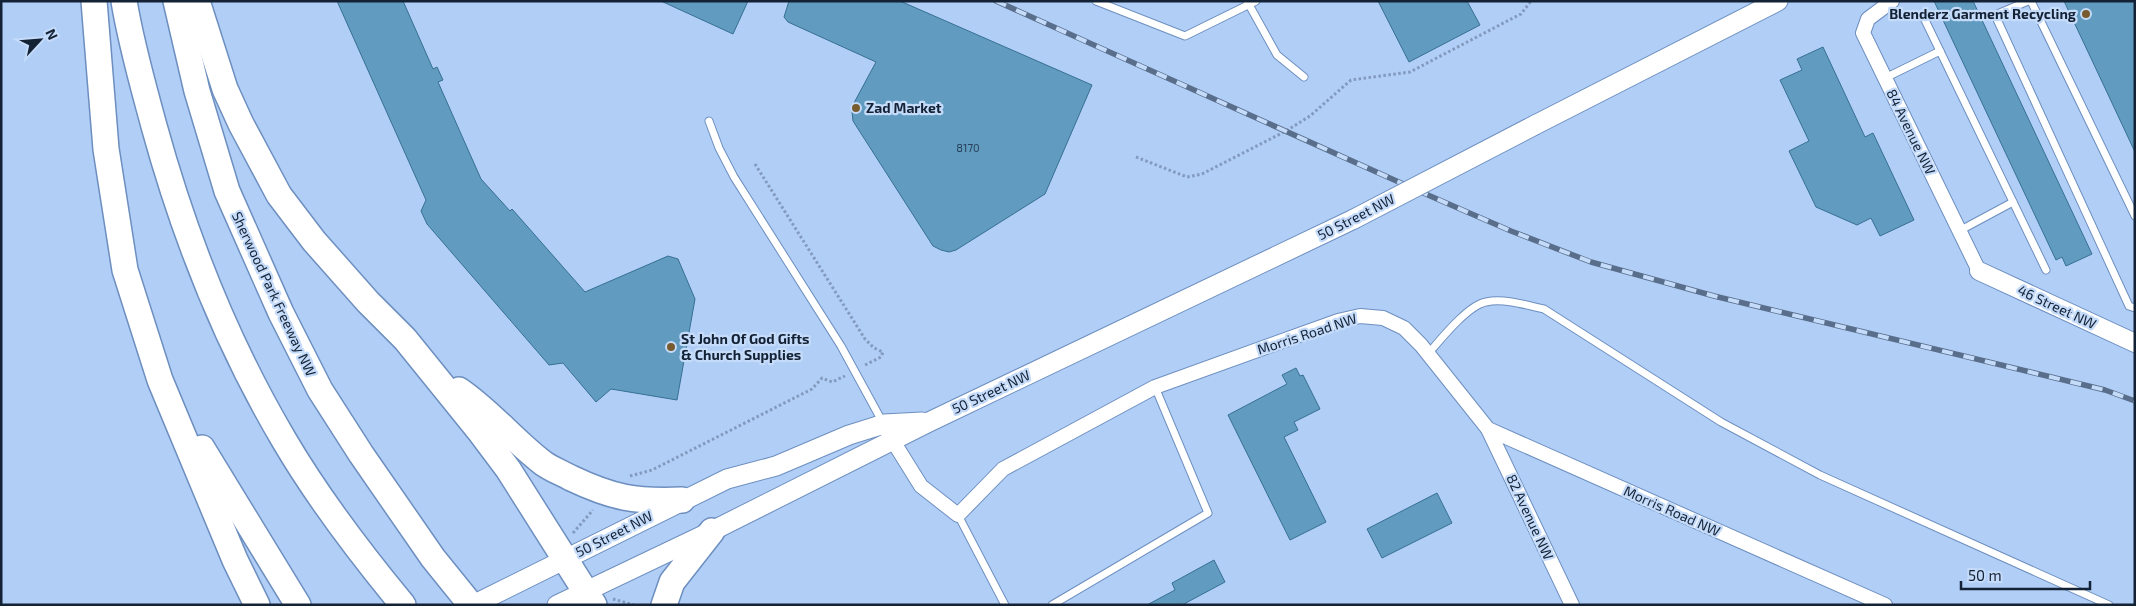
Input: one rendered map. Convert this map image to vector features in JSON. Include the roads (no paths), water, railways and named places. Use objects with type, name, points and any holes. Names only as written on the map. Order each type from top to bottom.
[{"type":"highway","points":[[94,1],[106,149],[125,270],[160,380],[235,560],[258,605]]},
{"type":"highway","points":[[124,1],[129,29],[170,184],[202,269],[240,356],[284,439],[319,495],[404,605]]},
{"type":"highway","name":"Sherwood Park Freeway NW","points":[[176,1],[197,90],[227,190],[281,313],[320,390],[361,454],[433,558],[472,605]]},
{"type":"highway","points":[[198,1],[225,89],[241,124],[279,194],[314,241],[368,302],[405,339],[508,469],[589,598]]},
{"type":"highway","points":[[431,371],[482,408],[544,464],[607,494],[655,501],[682,500]]},
{"type":"highway","points":[[160,380],[298,605]]},
{"type":"highway","points":[[664,605],[672,582],[712,531]]},
{"type":"main road","name":"50 Street NW","points":[[472,605],[727,479],[776,466],[849,435],[888,432],[928,422],[1354,219],[1778,1]]},
{"type":"main road","name":"50 Street NW","points":[[557,605],[589,598],[888,432]]},
{"type":"street","name":"84 Avenue NW","points":[[1892,1],[1868,19],[1863,33],[1978,271]]},
{"type":"street","name":"46 Street NW","points":[[1978,271],[2135,343]]},
{"type":"street","name":"Morris Road NW","points":[[958,515],[1003,469],[1155,386],[1338,321],[1360,316],[1383,318],[1404,328],[1428,354],[1488,429],[1884,605]]},
{"type":"street","name":"82 Avenue NW","points":[[1488,429],[1572,605]]},
{"type":"street","points":[[888,432],[921,486],[958,515]]},
{"type":"lane","points":[[1096,1],[1185,36],[1248,3],[1256,1]]},
{"type":"lane","points":[[2135,216],[2029,1],[1995,15],[2129,306],[2135,308]]},
{"type":"lane","points":[[1248,3],[1277,55],[1304,77]]},
{"type":"lane","points":[[1924,18],[2046,270]]},
{"type":"lane","points":[[1885,78],[1940,51]]},
{"type":"lane","points":[[709,121],[719,148],[734,177],[856,370],[888,432]]},
{"type":"lane","points":[[1959,231],[2012,202]]},
{"type":"lane","points":[[1428,354],[1464,314],[1485,302],[1516,302],[1544,309],[1721,422],[1820,475],[2109,605]]},
{"type":"lane","points":[[1052,605],[1208,512],[1155,386]]},
{"type":"lane","points":[[958,515],[1005,605]]},
{"type":"railway","points":[[996,1],[1421,192],[1511,231],[1591,262],[1714,296],[2105,390],[2135,401]]},
{"type":"place","name":"Blenderz Garment Recycling","points":[[2086,14]]},
{"type":"place","name":"Zad Market","points":[[856,108]]},
{"type":"place","name":"St John Of God Gifts & Church Supplies","points":[[671,347]]}]
